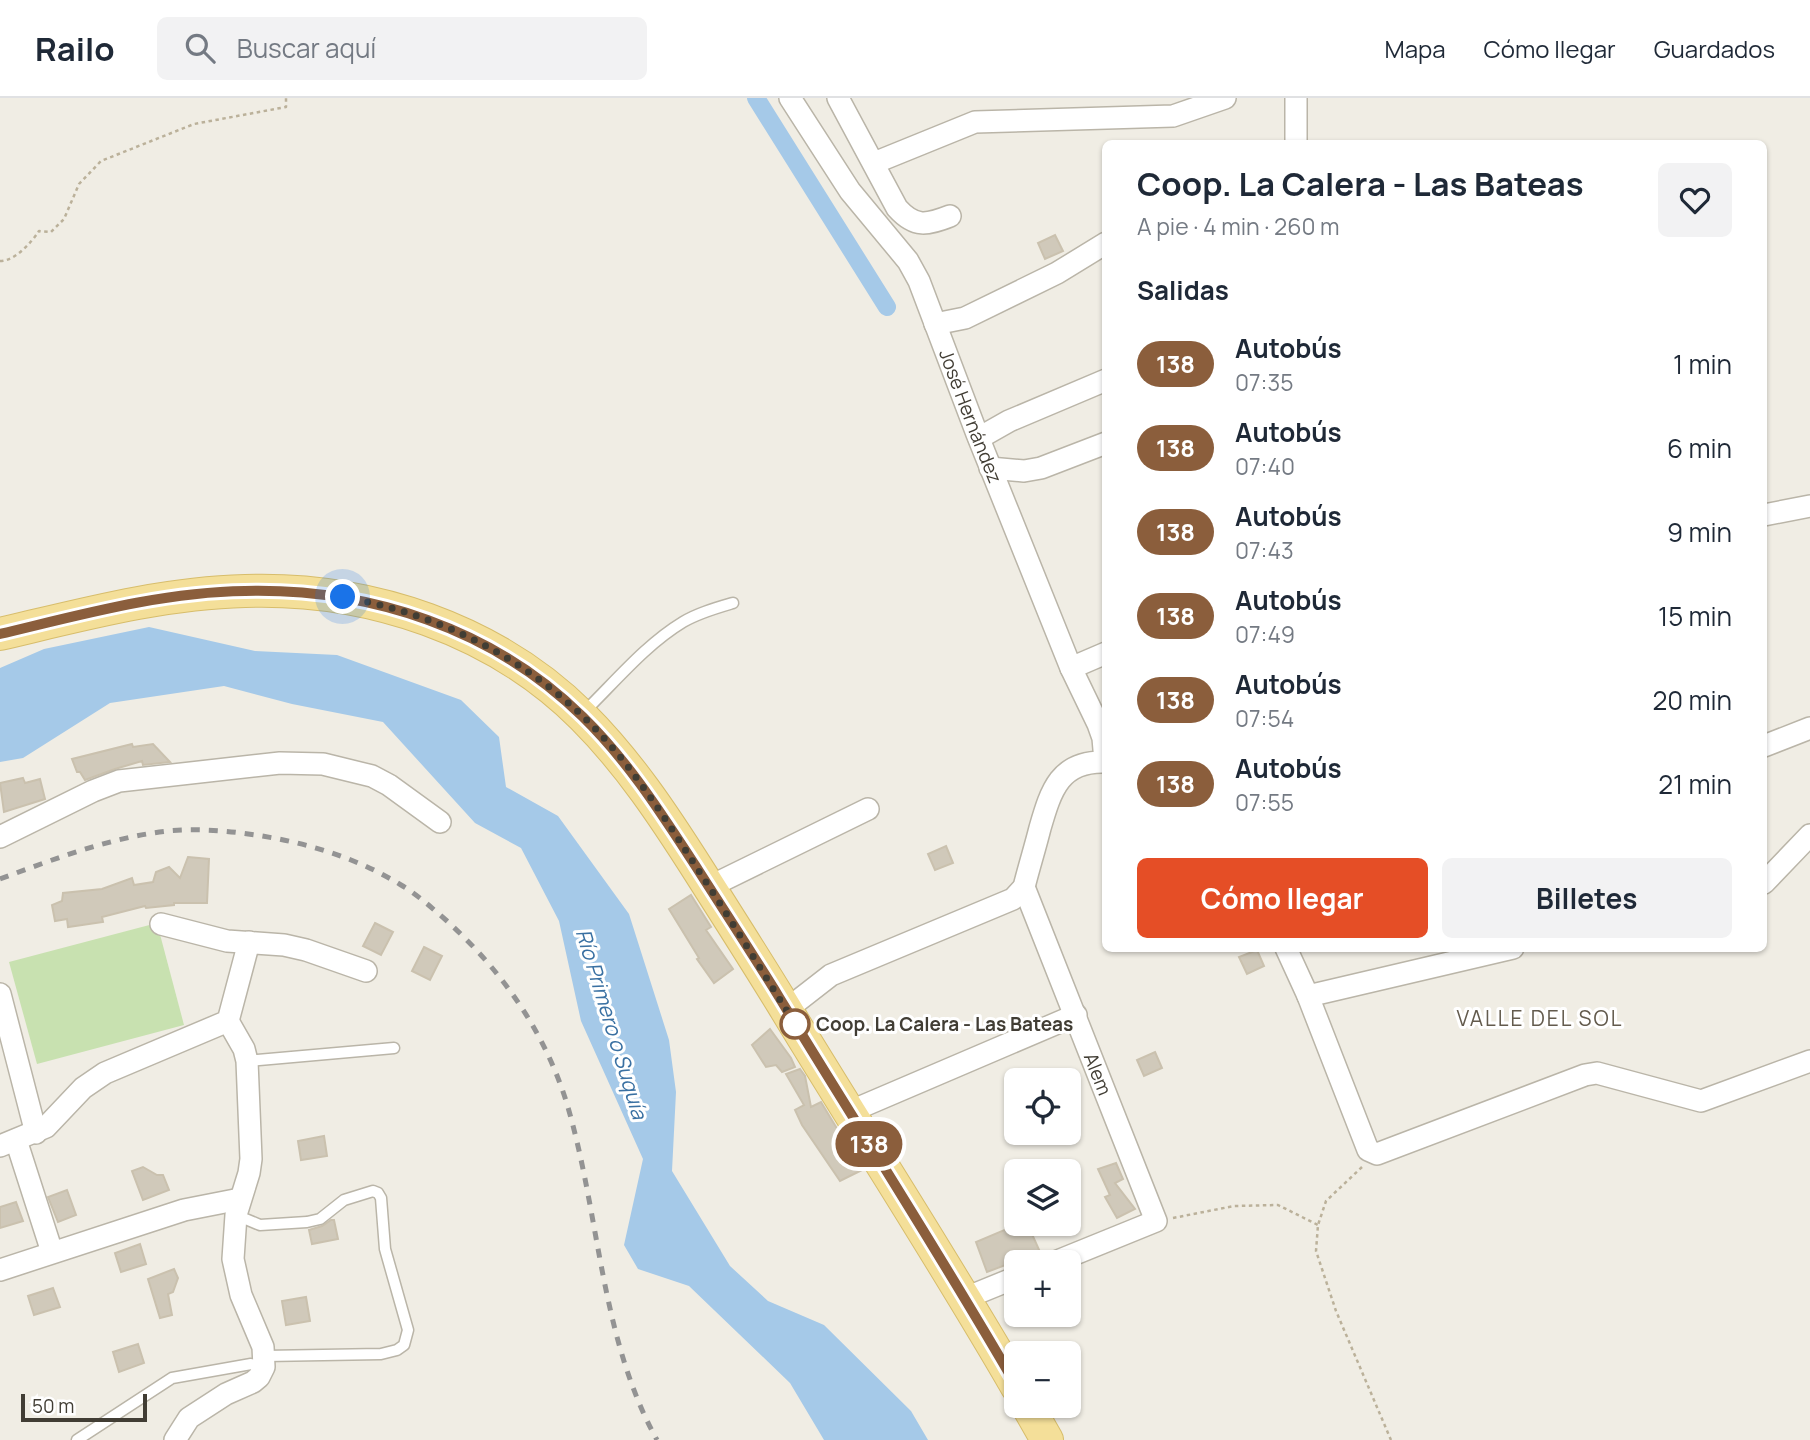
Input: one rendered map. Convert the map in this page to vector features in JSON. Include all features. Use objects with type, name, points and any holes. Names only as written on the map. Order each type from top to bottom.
[{"type":"main road","points":[[0,634],[186,595],[247,590],[309,593],[343,597],[406,611],[463,633],[540,680],[581,715],[621,758],[642,786],[786,1010],[1004,1366]]},
{"type":"main road","points":[[1034,1418],[1047,1440]]},
{"type":"street","name":"José Hernández","points":[[790,98],[850,191],[908,261],[919,281],[990,468],[1071,668],[1102,735]]},
{"type":"street","points":[[838,98],[897,208],[905,218],[916,223],[925,223],[950,216]]},
{"type":"street","points":[[874,163],[975,122],[1173,116],[1224,98]]},
{"type":"street","points":[[1296,98],[1296,140]]},
{"type":"street","points":[[935,324],[965,318],[1057,273],[1102,245]]},
{"type":"street","points":[[979,438],[1009,421],[1102,382]]},
{"type":"street","points":[[990,468],[1024,471],[1041,468],[1102,445]]},
{"type":"street","points":[[1767,514],[1810,506]]},
{"type":"street","points":[[1071,668],[1102,655]]},
{"type":"street","points":[[1767,745],[1810,728]]},
{"type":"street","points":[[786,1010],[831,975],[1013,899],[1024,887],[1055,784],[1068,770],[1085,763],[1102,761]]},
{"type":"street","points":[[0,837],[119,781],[280,763],[323,764],[372,776],[440,822]]},
{"type":"street","points":[[709,887],[868,809]]},
{"type":"street","points":[[1767,880],[1810,835]]},
{"type":"street","name":"Alem","points":[[1024,887],[1156,1221]]},
{"type":"street","points":[[161,925],[227,942],[284,945],[366,971]]},
{"type":"street","points":[[175,1440],[195,1413],[259,1377],[264,1362],[235,1275],[233,1234],[251,1159],[247,1060],[244,1049],[228,1021],[250,942]]},
{"type":"street","points":[[1288,952],[1308,996],[1368,1150],[1377,1154],[1585,1075],[1597,1073],[1701,1101],[1810,1061]]},
{"type":"street","points":[[1308,996],[1496,952]]},
{"type":"street","points":[[0,994],[17,1140],[52,1252]]},
{"type":"street","points":[[849,1112],[1076,1015]]},
{"type":"street","points":[[17,1140],[50,1124],[83,1088],[105,1073],[228,1021]]},
{"type":"street","points":[[0,1270],[184,1210],[238,1207]]},
{"type":"street","points":[[1081,1251],[1156,1221]]},
{"type":"street","points":[[963,1299],[1004,1282]]},
{"type":"lane","points":[[581,715],[655,642],[684,622],[733,603]]},
{"type":"lane","points":[[247,1060],[394,1048]]},
{"type":"lane","points":[[77,1440],[172,1378],[264,1362],[381,1354],[397,1350],[404,1345],[408,1330],[385,1249],[381,1198],[378,1193],[373,1191],[344,1200],[320,1219],[307,1222],[260,1225],[238,1207]]},
{"type":"path","points":[[0,261],[6,261],[30,243],[38,231],[51,232],[64,219],[79,184],[101,161],[194,124],[286,107],[286,98]]},
{"type":"path","points":[[1377,1154],[1326,1200],[1318,1225],[1316,1251],[1336,1311],[1391,1440]]},
{"type":"path","points":[[1156,1221],[1234,1206],[1278,1205],[1318,1225]]},
{"type":"green space","points":[[157,923],[184,1025],[37,1064],[9,962]]},
{"type":"water","name":"Río Primero o Suquía","points":[[149,627],[255,651],[337,655],[461,700],[499,737],[506,787],[558,816],[629,914],[669,1040],[676,1092],[672,1171],[730,1266],[768,1301],[824,1325],[911,1411],[928,1440],[824,1440],[790,1383],[689,1286],[638,1269],[624,1245],[643,1159],[581,1021],[559,921],[521,848],[475,823],[383,722],[292,704],[224,686],[110,703],[23,758],[0,762],[0,668],[44,649]]},
{"type":"building","points":[[1055,235],[1063,251],[1045,259],[1038,243]]},
{"type":"building","points":[[132,744],[133,747],[153,744],[170,762],[143,765],[142,761],[85,780],[80,772],[77,772],[72,759]]},
{"type":"building","points":[[23,778],[25,783],[40,779],[45,799],[4,812],[0,783]]},
{"type":"building","points":[[946,846],[953,863],[935,870],[928,854]]},
{"type":"building","points":[[188,857],[209,859],[207,903],[145,906],[102,917],[103,922],[68,927],[67,919],[55,921],[52,905],[62,901],[63,893],[102,889],[132,878],[134,885],[153,882],[156,872],[169,867],[180,878]]},
{"type":"building","points":[[691,895],[711,927],[706,930],[733,969],[714,983],[669,909]]},
{"type":"building","points":[[375,923],[393,932],[381,955],[363,946]]},
{"type":"building","points":[[424,947],[442,956],[430,980],[412,971]]},
{"type":"building","points":[[1258,952],[1264,966],[1247,974],[1239,957]]},
{"type":"building","points":[[770,1029],[795,1067],[782,1072],[776,1065],[766,1067],[752,1045]]},
{"type":"building","points":[[1155,1052],[1162,1068],[1144,1076],[1137,1060]]},
{"type":"building","points":[[800,1069],[805,1076],[811,1107],[821,1102],[862,1170],[840,1181],[802,1125],[795,1110],[804,1105],[786,1074]]},
{"type":"building","points":[[324,1136],[327,1156],[301,1160],[298,1141]]},
{"type":"building","points":[[1116,1163],[1123,1179],[1115,1183],[1135,1209],[1117,1218],[1105,1197],[1110,1195],[1098,1169]]},
{"type":"building","points":[[143,1167],[157,1175],[163,1175],[169,1190],[143,1200],[132,1171]]},
{"type":"building","points":[[67,1190],[76,1215],[58,1222],[48,1197]]},
{"type":"building","points":[[16,1202],[23,1221],[0,1228],[0,1207]]},
{"type":"building","points":[[334,1220],[338,1239],[312,1244],[309,1230]]},
{"type":"building","points":[[1004,1230],[1004,1236],[1033,1236],[1039,1250],[1004,1250],[1004,1266],[987,1272],[976,1242]]},
{"type":"building","points":[[140,1244],[146,1264],[121,1272],[115,1253]]},
{"type":"building","points":[[174,1269],[178,1278],[173,1292],[168,1294],[172,1315],[160,1318],[148,1279]]},
{"type":"building","points":[[53,1288],[60,1307],[34,1315],[28,1296]]},
{"type":"building","points":[[306,1297],[310,1321],[286,1325],[282,1301]]},
{"type":"building","points":[[138,1344],[144,1363],[119,1372],[113,1352]]},
{"type":"waterway","points":[[756,98],[887,307]]},
{"type":"railway","points":[[0,879],[82,850],[145,834],[191,830],[250,834],[316,848],[368,867],[407,889],[447,921],[486,961],[519,1004],[547,1052],[558,1078],[578,1146],[612,1318],[638,1401],[657,1440]]},
{"type":"bus line","name":"138","points":[[0,634],[186,595],[247,590],[309,593],[376,604],[436,622],[489,647],[540,680],[581,715],[621,758],[664,817],[764,973],[1004,1366]]},
{"type":"place","name":"Coop. La Calera - Las Bateas","points":[[795,1024]]},
{"type":"district","name":"VALLE DEL SOL","points":[[1540,1019]]},
{"type":"route","points":[[343,597],[406,611],[463,633],[540,680],[581,715],[621,758],[664,817],[797,1027],[795,1024]]}]
